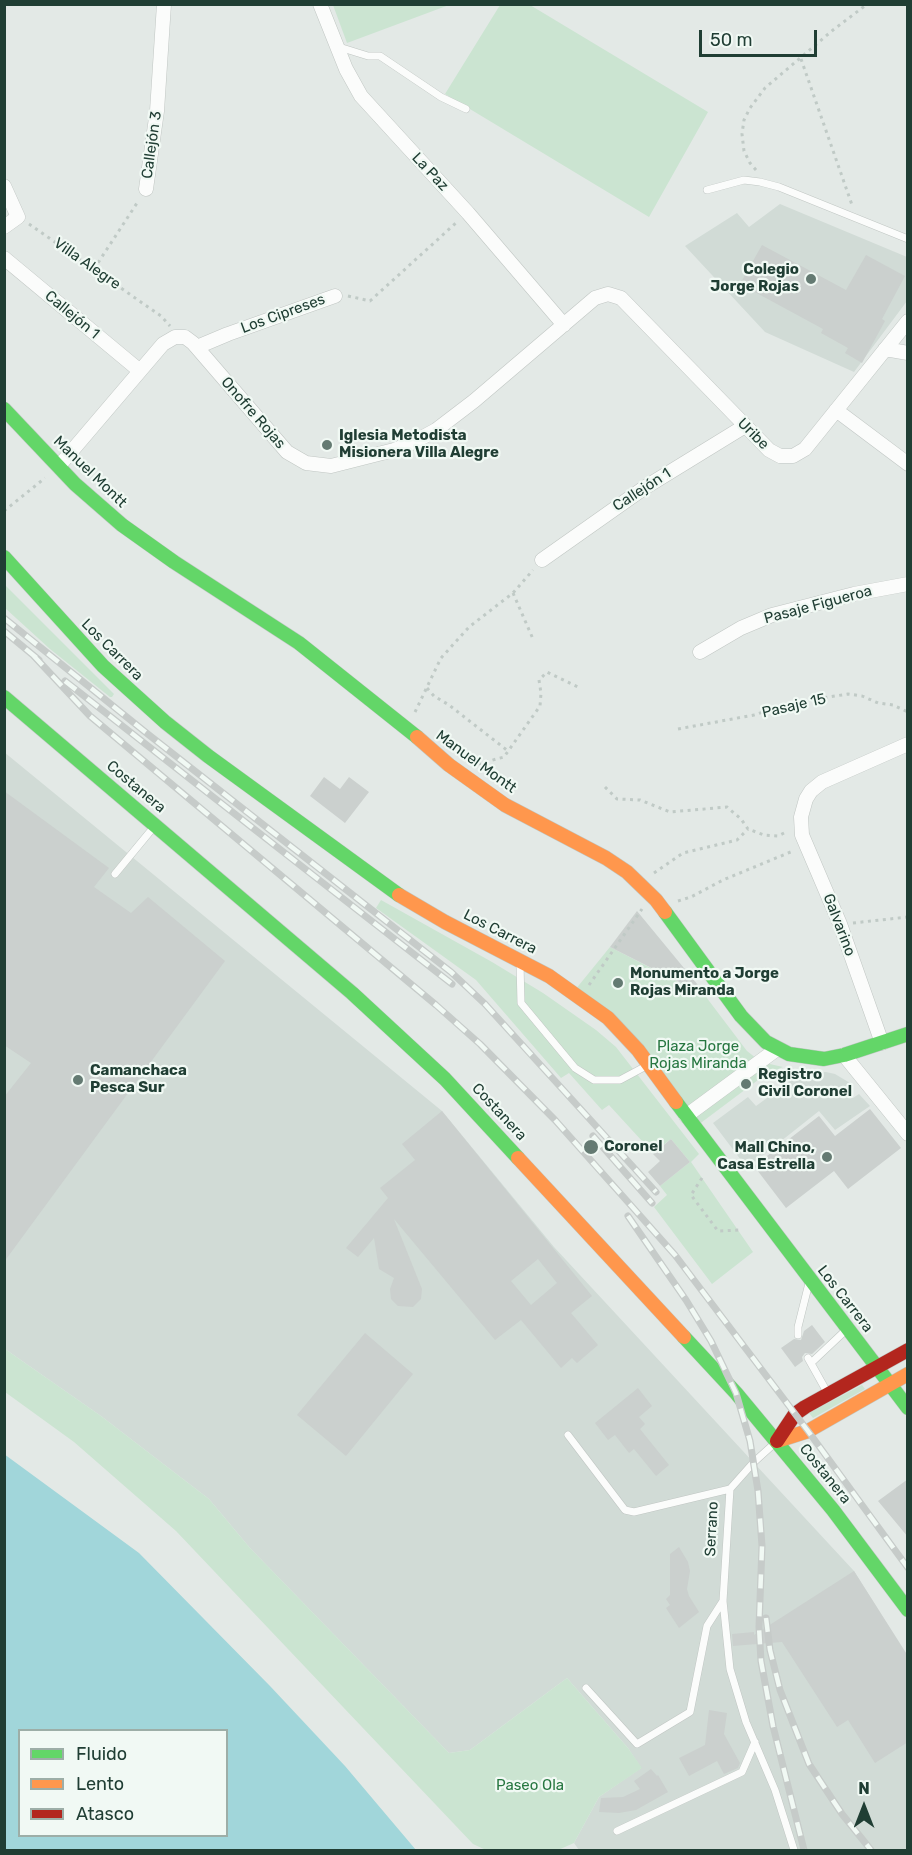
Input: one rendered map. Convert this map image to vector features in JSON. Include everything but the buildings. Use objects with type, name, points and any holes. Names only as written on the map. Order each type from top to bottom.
[{"type":"main road","name":"Manuel Montt","points":[[4,409],[58,466],[122,525],[174,562],[299,643],[393,717],[432,752],[505,805],[617,865],[636,879],[652,896],[749,1026],[766,1042],[789,1054],[824,1059],[844,1055],[908,1034]]},
{"type":"main road","name":"Los Carrera","points":[[4,557],[84,647],[127,689],[174,729],[396,893],[445,922],[549,976],[608,1018],[649,1065],[908,1408]]},
{"type":"main road","name":"Costanera","points":[[4,697],[352,993],[418,1053],[561,1202],[736,1393],[833,1510],[908,1610]]},
{"type":"main road","name":"Serrano","points":[[777,1442],[795,1414],[908,1350]]},
{"type":"main road","name":"Serrano","points":[[777,1442],[808,1431],[908,1374]]},
{"type":"street","name":"Callejón 3","points":[[146,189],[157,111],[164,4]]},
{"type":"street","name":"La Paz","points":[[321,4],[350,78],[367,105],[468,213],[564,325]]},
{"type":"street","points":[[4,186],[18,217],[4,227]]},
{"type":"street","name":"Callejón 1","points":[[4,258],[140,371]]},
{"type":"street","name":"Onofre Rojas","points":[[178,336],[188,338],[197,347],[287,452],[306,463],[331,466],[394,450],[436,430],[474,401],[595,298],[608,294]]},
{"type":"street","name":"Uribe","points":[[608,294],[621,298],[774,454],[787,457],[805,449],[836,410]]},
{"type":"street","name":"Los Cipreses","points":[[197,347],[335,296]]},
{"type":"street","points":[[908,321],[836,410],[908,464]]},
{"type":"street","points":[[58,466],[163,344],[178,336]]},
{"type":"street","points":[[885,349],[908,353]]},
{"type":"street","name":"Callejón 1","points":[[542,560],[644,488],[745,426]]},
{"type":"street","name":"Pasaje Figueroa","points":[[700,652],[741,628],[772,615],[812,604],[908,584]]},
{"type":"street","name":"Galvarino","points":[[882,1043],[840,924],[806,844],[801,826],[803,808],[811,791],[822,782],[908,744]]},
{"type":"street","points":[[686,1116],[777,1049]]},
{"type":"street","points":[[844,1055],[908,1134]]},
{"type":"lane","points":[[336,46],[368,56],[380,56],[441,97],[466,109]]},
{"type":"lane","points":[[707,190],[744,180],[760,182],[779,187],[908,239]]},
{"type":"lane","points":[[115,874],[155,825]]},
{"type":"lane","points":[[520,960],[521,1003],[575,1068],[594,1080],[620,1080],[649,1065]]},
{"type":"lane","points":[[798,1335],[810,1281]]},
{"type":"lane","points":[[829,1394],[809,1361],[847,1329]]},
{"type":"lane","points":[[568,1435],[625,1510],[634,1512],[730,1489]]},
{"type":"lane","name":"Serrano","points":[[777,1442],[754,1462],[730,1489],[723,1601],[730,1669],[746,1722],[775,1790],[794,1851]]},
{"type":"lane","points":[[586,1688],[637,1744],[690,1712],[706,1626],[723,1601]]},
{"type":"lane","points":[[617,1831],[742,1772],[755,1742]]},
{"type":"path","points":[[779,187],[760,174],[750,163],[744,151],[742,134],[747,114],[765,88],[866,5]]},
{"type":"path","points":[[801,58],[857,218]]},
{"type":"path","name":"Callejón 3","points":[[94,269],[146,189]]},
{"type":"path","name":"Los Cipreses","points":[[335,296],[349,296],[370,301],[468,213]]},
{"type":"path","name":"Villa Alegre","points":[[18,217],[161,316],[178,336]]},
{"type":"path","points":[[4,510],[44,479]]},
{"type":"path","points":[[419,721],[414,713],[441,658],[469,627],[513,593],[542,560]]},
{"type":"path","points":[[513,593],[532,639]]},
{"type":"path","points":[[504,757],[540,706],[539,681],[547,672],[580,688]]},
{"type":"path","points":[[427,687],[434,696],[508,751]]},
{"type":"path","name":"Pasaje 15","points":[[678,729],[754,715],[790,704],[848,694],[862,696],[878,704],[893,705],[908,712]]},
{"type":"path","points":[[604,787],[617,798],[640,800],[670,812],[727,807],[741,819],[748,829],[764,835],[778,836],[801,826]]},
{"type":"path","points":[[645,879],[683,853],[737,840],[748,829]]},
{"type":"path","points":[[675,902],[796,850]]},
{"type":"path","points":[[579,997],[652,896]]},
{"type":"path","points":[[840,924],[908,917]]},
{"type":"path","points":[[702,1178],[691,1195],[718,1231],[739,1230]]},
{"type":"shaded area","name":"Colegio Jorge Rojas","points":[[780,204],[907,257],[907,301],[854,372],[765,332],[685,246],[737,213],[749,227]]},
{"type":"shaded area","points":[[4,752],[442,1111],[554,1247],[854,1571],[907,1656],[907,1850],[579,1850],[574,1843],[599,1797],[641,1768],[628,1748],[567,1678],[470,1750],[449,1753],[250,1548],[209,1499],[101,1416],[5,1349]]},
{"type":"shaded area","points":[[796,1071],[802,1077],[809,1073],[835,1074],[850,1083],[852,1088],[848,1091],[853,1098],[859,1094],[870,1106],[835,1130],[819,1111],[747,1168],[713,1123],[748,1097],[756,1106],[789,1082],[786,1078]]},
{"type":"green space","points":[[333,4],[449,5],[347,43]]},
{"type":"green space","points":[[500,5],[530,5],[708,112],[649,217],[445,94]]},
{"type":"green space","points":[[5,585],[114,694],[112,697],[50,649],[5,608]]},
{"type":"green space","points":[[381,900],[543,993],[616,1047],[699,1154],[691,1162],[753,1252],[712,1284],[654,1207],[667,1195],[660,1186],[690,1162],[671,1139],[653,1153],[609,1105],[602,1110],[569,1073],[561,1078],[476,980],[376,908]]},
{"type":"green space","name":"Plaza Jorge Rojas Miranda","points":[[610,947],[688,987],[697,985],[747,1051],[761,1062],[783,1067],[766,1074],[698,1125],[575,990]]},
{"type":"green space","name":"Paseo Ola","points":[[5,1349],[101,1416],[209,1499],[250,1548],[449,1753],[470,1750],[567,1678],[628,1748],[642,1768],[599,1797],[574,1843],[558,1850],[486,1850],[473,1844],[176,1531],[74,1442],[5,1392]]},
{"type":"green space","points":[[862,1385],[865,1389],[813,1418],[809,1413]]},
{"type":"water","points":[[4,1454],[139,1553],[345,1766],[416,1850],[5,1850]]},
{"type":"railway","points":[[4,618],[451,972],[485,1004],[656,1192]]},
{"type":"railway","points":[[4,631],[39,660]]},
{"type":"railway","points":[[33,655],[90,716],[436,1005],[480,1044],[555,1120],[675,1255],[908,1568]]},
{"type":"railway","points":[[65,681],[452,984]]},
{"type":"railway","points":[[593,1136],[652,1203]]},
{"type":"railway","points":[[628,1216],[686,1300],[711,1341],[736,1393],[750,1441],[758,1491],[762,1546],[759,1627],[761,1661],[773,1726],[804,1850]]},
{"type":"railway","points":[[766,1618],[770,1650],[780,1690],[809,1764],[842,1814],[871,1850]]},
{"type":"traffic: fast","points":[[4,409],[75,484],[122,525],[174,562],[299,643],[417,737]]},
{"type":"traffic: fast","points":[[4,557],[103,666],[165,722],[399,895]]},
{"type":"traffic: fast","points":[[4,697],[352,993],[445,1079],[518,1158]]},
{"type":"traffic: fast","points":[[665,912],[741,1016],[766,1042],[789,1054],[824,1059],[844,1055],[908,1034]]},
{"type":"traffic: fast","points":[[676,1102],[908,1408]]},
{"type":"traffic: fast","points":[[684,1337],[736,1393],[833,1510],[908,1610]]},
{"type":"traffic: slow","points":[[417,737],[449,765],[505,805],[606,858],[627,872],[665,912]]},
{"type":"traffic: slow","points":[[399,895],[445,922],[549,976],[608,1018],[638,1050],[676,1102]]},
{"type":"traffic: slow","points":[[518,1158],[684,1337]]},
{"type":"traffic: slow","points":[[777,1441],[808,1431],[908,1374]]},
{"type":"traffic: jam","points":[[777,1441],[795,1414],[805,1407],[908,1350]]},
{"type":"place","name":"Colegio Jorge Rojas","points":[[811,279]]},
{"type":"place","name":"Iglesia Metodista Misionera Villa Alegre","points":[[327,445]]},
{"type":"place","name":"Monumento a Jorge Rojas Miranda","points":[[618,983]]},
{"type":"place","name":"Camanchaca Pesca Sur","points":[[78,1080]]},
{"type":"place","name":"Registro Civil Coronel","points":[[746,1084]]},
{"type":"place","name":"Coronel","points":[[591,1147]]},
{"type":"place","name":"Mall Chino, Casa Estrella","points":[[827,1157]]}]
